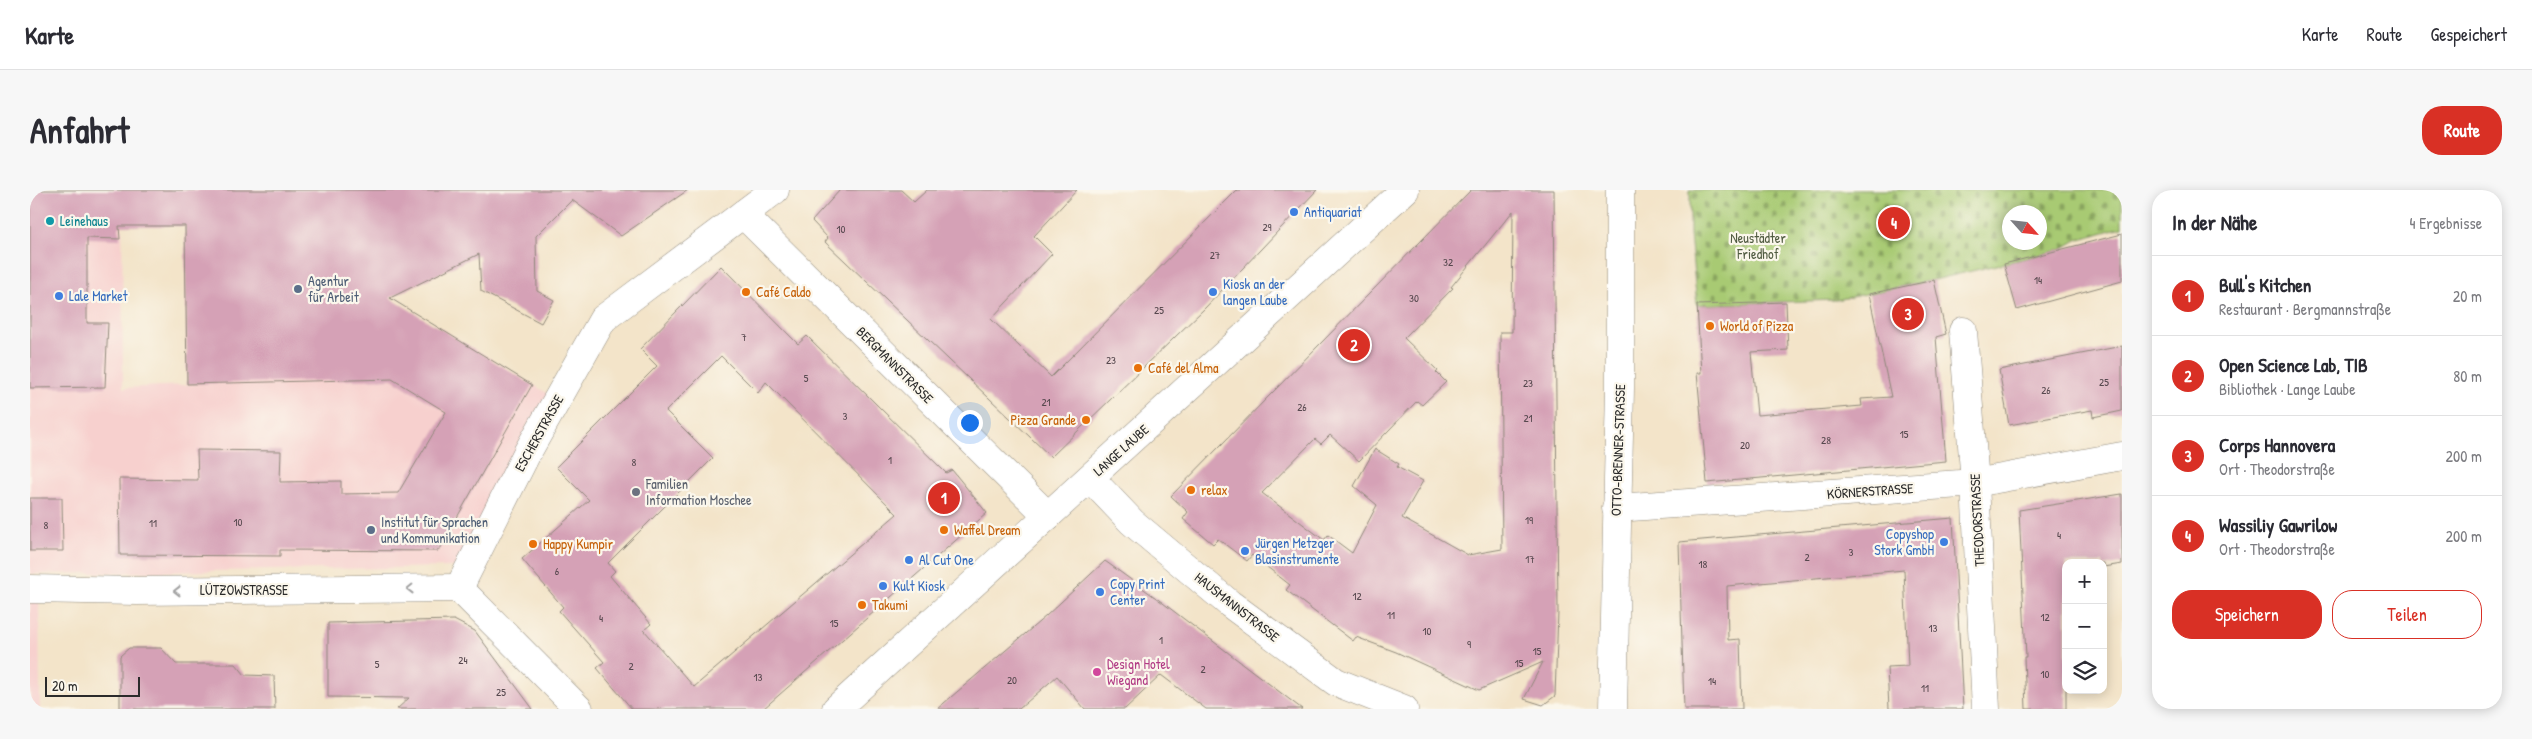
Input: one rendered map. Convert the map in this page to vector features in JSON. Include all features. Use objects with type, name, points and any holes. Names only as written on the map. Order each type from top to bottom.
[{"type":"street","name":"ESCHERSTRASSE","points":[[459,588],[527,453],[603,319],[775,190]]},
{"type":"street","name":"OTTO-BRENNER-STRASSE","points":[[1613,709],[1620,379],[1620,190]]},
{"type":"street","name":"LANGE LAUBE","points":[[836,709],[1090,478],[1392,194]]},
{"type":"street","name":"BERGMANNSTRASSE","points":[[743,214],[1048,516]]},
{"type":"street","name":"THEODORSTRASSE","points":[[1963,331],[1975,483],[1986,709]]},
{"type":"street","name":"KÖRNERSTRASSE","points":[[1616,508],[1975,483],[2122,456]]},
{"type":"street","name":"HAUSMANNSTRASSE","points":[[1090,478],[1132,522],[1230,604],[1336,682],[1404,709]]},
{"type":"street","name":"LÜTZOWSTRASSE","points":[[30,590],[138,592],[459,588]]},
{"type":"street","points":[[459,588],[579,709]]},
{"type":"shaded area","points":[[30,190],[122,190],[123,388],[244,382],[390,298],[552,396],[454,567],[30,574]]},
{"type":"shaded area","points":[[30,596],[39,596],[40,709],[30,709]]},
{"type":"green space","name":"Neustädter Friedhof","points":[[1690,190],[2122,190],[2122,227],[2077,240],[2060,250],[1934,280],[1836,300],[1697,305],[1690,234]]},
{"type":"building","points":[[30,190],[688,190],[621,236],[572,200],[536,236],[537,291],[554,300],[541,323],[481,291],[479,254],[390,298],[532,385],[438,551],[280,550],[280,556],[120,555],[119,479],[198,480],[197,450],[281,451],[280,482],[341,481],[341,494],[398,493],[446,412],[392,379],[187,384],[185,226],[119,226],[120,239],[87,238],[87,323],[108,323],[105,387],[30,388]]},
{"type":"building","points":[[840,190],[901,190],[914,202],[927,190],[1077,190],[1034,236],[1052,254],[991,319],[1051,377],[1237,190],[1317,190],[1205,308],[1051,457],[825,242],[828,238],[812,221]]},
{"type":"building","points":[[1471,190],[1554,190],[1558,612],[1555,696],[1543,705],[1524,699],[1543,662],[1479,690],[1396,652],[1356,637],[1353,641],[1286,590],[1290,585],[1252,555],[1247,561],[1218,539],[1213,544],[1183,519],[1188,512],[1171,496]],"holes":[[[1513,211],[1512,332],[1500,332],[1502,549],[1468,555],[1402,518],[1423,481],[1397,467],[1399,464],[1375,449],[1354,486],[1377,505],[1352,553],[1328,535],[1324,540],[1262,493],[1315,439],[1321,444],[1330,435],[1359,461],[1417,401],[1422,405],[1446,382],[1436,372],[1438,371],[1404,338],[1453,288],[1451,287]]]},
{"type":"building","points":[[2122,234],[2122,281],[2017,310],[2004,264]]},
{"type":"building","points":[[721,266],[798,344],[807,336],[946,473],[952,470],[987,513],[763,709],[632,709],[597,668],[604,662],[559,611],[563,607],[522,559],[589,500],[556,467],[657,366],[640,349]],"holes":[[[721,356],[758,393],[766,382],[897,514],[694,687],[644,630],[651,624],[610,576],[615,571],[608,563],[713,458],[666,411]]]},
{"type":"building","points":[[1934,280],[1946,334],[1936,337],[1946,461],[1707,483],[1697,373],[1701,373],[1697,305],[1786,302],[1788,350],[1751,352],[1757,415],[1862,406],[1861,399],[1891,397],[1869,294]]},
{"type":"building","points":[[2122,346],[2122,411],[2093,417],[2092,410],[2009,425],[1999,370]]},
{"type":"building","points":[[2122,494],[2122,564],[2107,566],[2107,559],[2062,559],[2062,694],[2066,694],[2066,709],[2026,709],[2024,657],[2026,657],[2019,510]]},
{"type":"building","points":[[30,498],[62,498],[63,551],[30,551]]},
{"type":"building","points":[[1953,518],[1963,709],[1889,709],[1887,667],[1908,666],[1904,570],[1727,586],[1728,640],[1740,639],[1742,709],[1684,709],[1679,542]]},
{"type":"building","points":[[1105,561],[1302,709],[1206,709],[1161,675],[1125,709],[1085,709],[1057,676],[1019,709],[937,709],[1046,616]]},
{"type":"building","points":[[454,620],[475,631],[533,709],[397,709],[409,698],[328,697],[328,623]]},
{"type":"building","points":[[129,648],[161,648],[176,664],[236,664],[245,675],[274,676],[275,709],[120,709],[120,656]]},
{"type":"place","name":"Antiquariat","points":[[1294,212]]},
{"type":"place","name":"Leinehaus","points":[[50,221]]},
{"type":"place","name":"Wassiliy Gawrilow","points":[[1894,223]]},
{"type":"place","name":"Agentur für Arbeit","points":[[298,289]]},
{"type":"place","name":"Café Caldo","points":[[746,292]]},
{"type":"place","name":"Kiosk an der langen Laube","points":[[1213,292]]},
{"type":"place","name":"Lale Market","points":[[59,296]]},
{"type":"place","name":"Corps Hannovera","points":[[1908,314]]},
{"type":"place","name":"World of Pizza","points":[[1710,326]]},
{"type":"place","name":"Open Science Lab, TIB","points":[[1354,345]]},
{"type":"place","name":"Café del Alma","points":[[1138,368]]},
{"type":"place","name":"Pizza Grande","points":[[1086,420]]},
{"type":"place","name":"relax","points":[[1191,490]]},
{"type":"place","name":"Familien Information Moschee","points":[[636,492]]},
{"type":"place","name":"Bull's Kitchen","points":[[944,498]]},
{"type":"place","name":"Institut für Sprachen und Kommunikation","points":[[371,530]]},
{"type":"place","name":"Waffel Dream","points":[[944,530]]},
{"type":"place","name":"Copyshop Stork GmbH","points":[[1944,542]]},
{"type":"place","name":"Happy Kumpir","points":[[533,544]]},
{"type":"place","name":"Jürgen Metzger Blasinstrumente","points":[[1245,551]]},
{"type":"place","name":"Al Cut One","points":[[909,560]]},
{"type":"place","name":"Kult Kiosk","points":[[883,586]]},
{"type":"place","name":"Copy Print Center","points":[[1100,592]]},
{"type":"place","name":"Takumi","points":[[862,605]]},
{"type":"place","name":"Design Hotel Wiegand","points":[[1097,672]]}]
